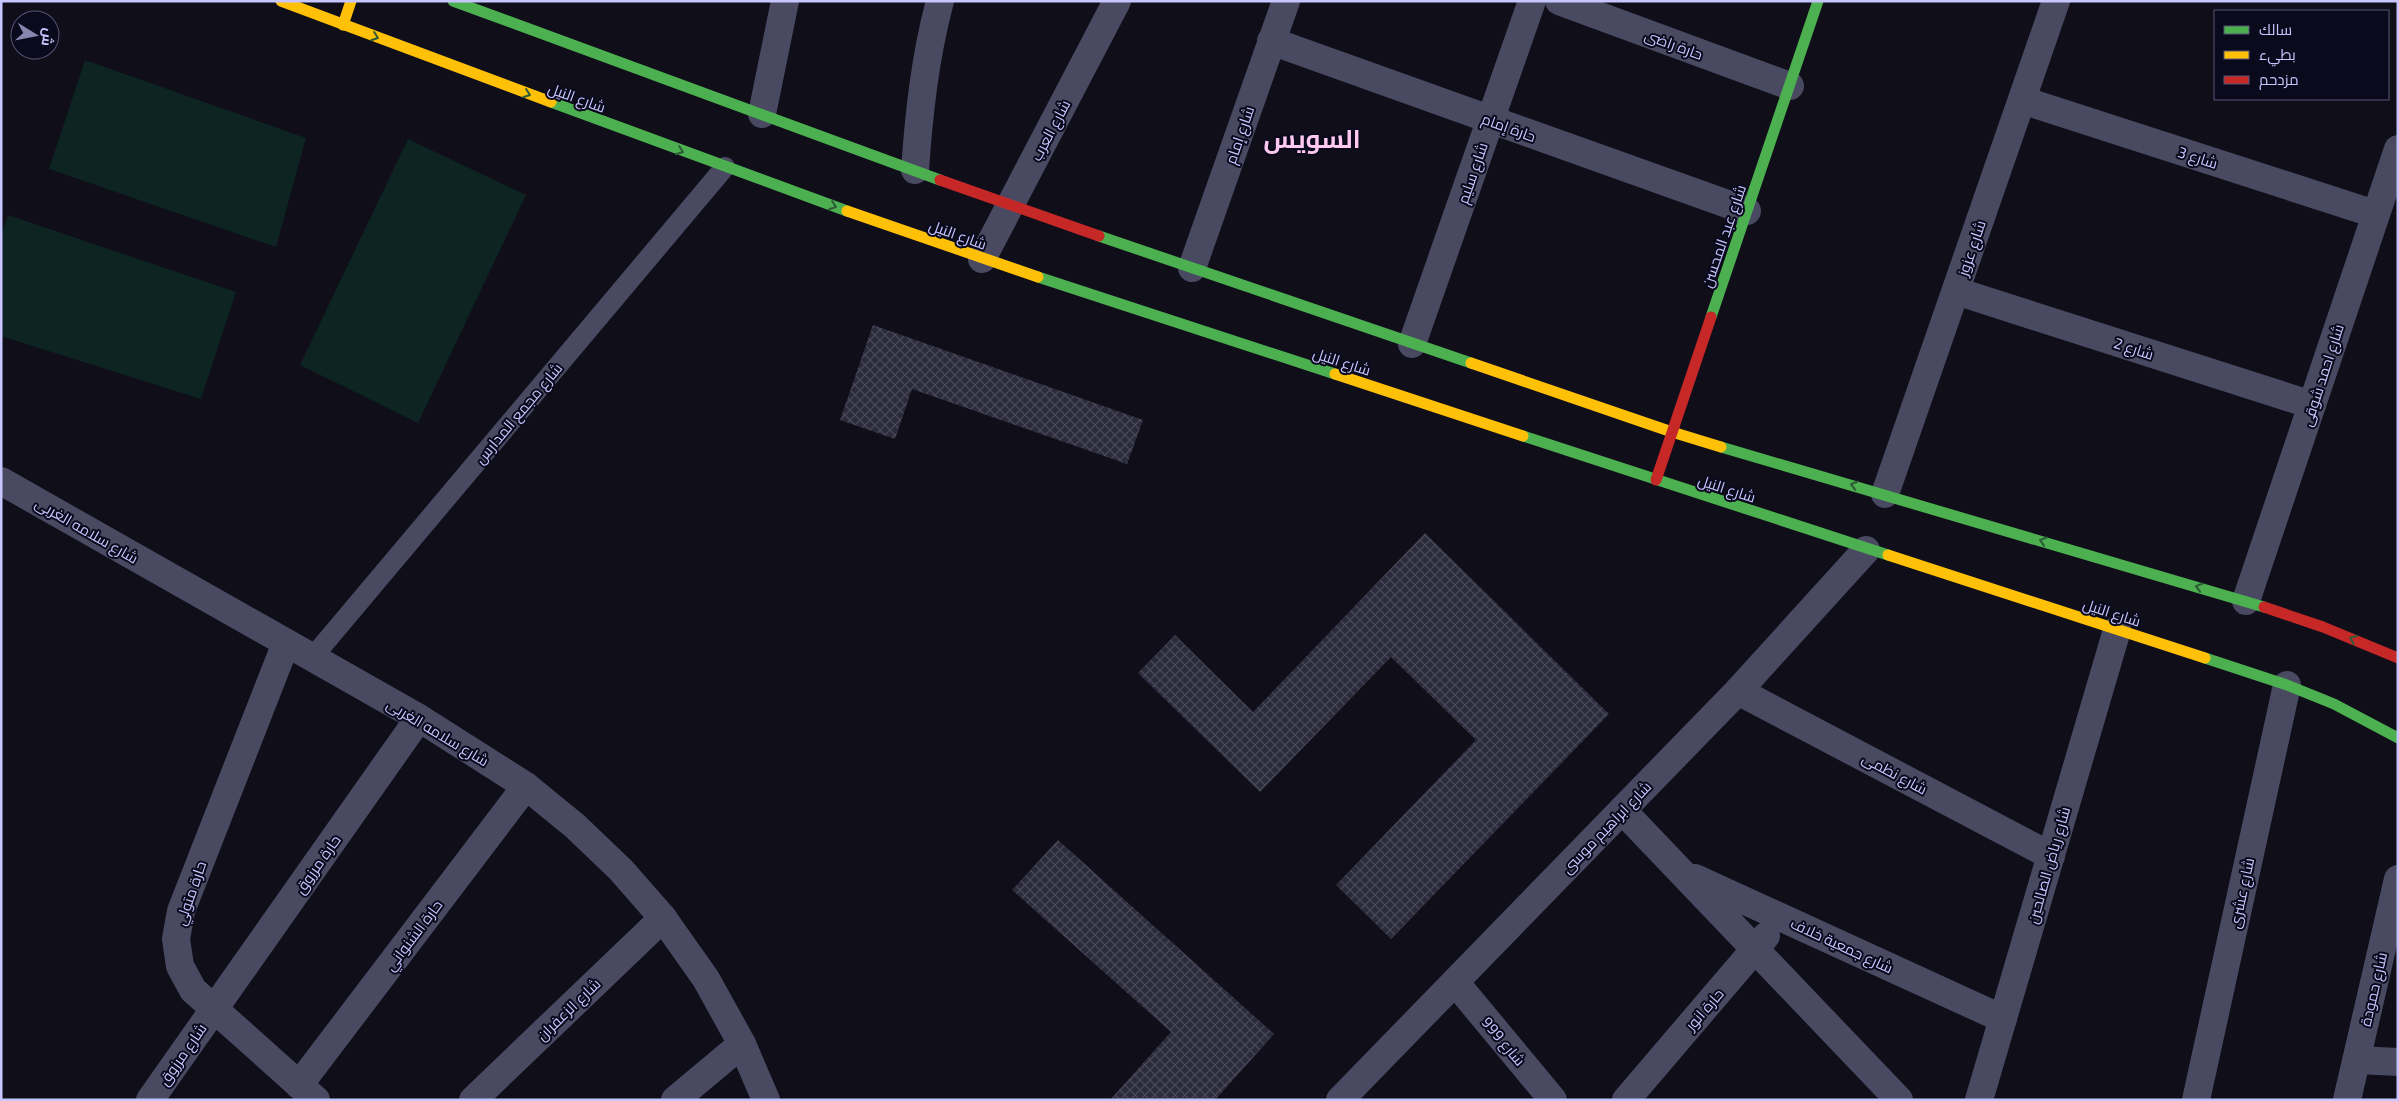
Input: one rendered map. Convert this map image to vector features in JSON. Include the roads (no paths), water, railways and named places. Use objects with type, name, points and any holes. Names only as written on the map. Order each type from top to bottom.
[{"type":"main road","name":"شارع النيل","points":[[281,1],[343,26],[725,167],[982,259],[1866,550],[2287,685],[2334,704],[2398,738]]},
{"type":"main road","points":[[343,26],[351,1]]},
{"type":"main road","points":[[453,1],[1010,206],[1672,432],[2246,601],[2323,627],[2398,658]]},
{"type":"main road","name":"شارع عبد المحسن","points":[[1656,480],[1818,1]]},
{"type":"street","points":[[762,114],[785,1]]},
{"type":"street","points":[[915,170],[920,100],[933,27],[940,1]]},
{"type":"street","name":"شارع العرب","points":[[982,259],[1117,1]]},
{"type":"street","name":"شارع إمام","points":[[1192,268],[1286,1]]},
{"type":"street","name":"شارع سليم","points":[[1412,344],[1532,1]]},
{"type":"street","name":"حارة راضى","points":[[1559,1],[1790,86]]},
{"type":"street","name":"شارع عزوز","points":[[1885,494],[2056,1]]},
{"type":"street","name":"حارة إمام","points":[[1271,42],[1747,211]]},
{"type":"street","name":"شارع 3","points":[[2022,100],[2375,214]]},
{"type":"street","name":"شارع احمد شوقى","points":[[2246,601],[2398,148]]},
{"type":"street","name":"شارع 2","points":[[1956,290],[2312,405]]},
{"type":"street","name":"شارع سلامه الغربى","points":[[1,481],[419,718],[526,786],[589,838],[622,870],[663,918],[706,979],[742,1044],[766,1100]]},
{"type":"street","name":"شارع ابراهيم موسى","points":[[1340,1100],[1738,691],[1866,550]]},
{"type":"street","name":"شارع رياض الصالحين","points":[[1979,1100],[2117,630]]},
{"type":"street","name":"حارة متولي","points":[[286,643],[181,911],[176,938],[180,966],[193,990],[308,1092]]},
{"type":"street","name":"شارع عشرى","points":[[2196,1100],[2287,685]]},
{"type":"street","name":"شارع نظمى","points":[[1738,691],[2051,856]]},
{"type":"street","name":"حارة مرزوق","points":[[214,1009],[419,718]]},
{"type":"street","name":"حارة الشنواني","points":[[308,1092],[526,786]]},
{"type":"street","name":"شارع جمعية خلاف","points":[[1622,810],[1899,1100]]},
{"type":"street","name":"شارع جمعية خلاف","points":[[1681,871],[2003,1019]]},
{"type":"street","name":"شارع حمودة","points":[[2347,1100],[2398,878]]},
{"type":"street","name":"شارع الزعفران","points":[[473,1100],[663,918]]},
{"type":"street","name":"حارة انور","points":[[1626,1100],[1782,918]]},
{"type":"street","name":"شارع 999","points":[[1455,982],[1553,1100]]},
{"type":"street","name":"شارع مرزوق","points":[[150,1100],[214,1009]]},
{"type":"street","points":[[675,1100],[742,1044]]},
{"type":"street","points":[[2357,1060],[2398,1062]]},
{"type":"lane","name":"شارع مجمع المدارس","points":[[312,658],[725,167]]},
{"type":"district","name":"السويس","points":[[1312,138]]}]
